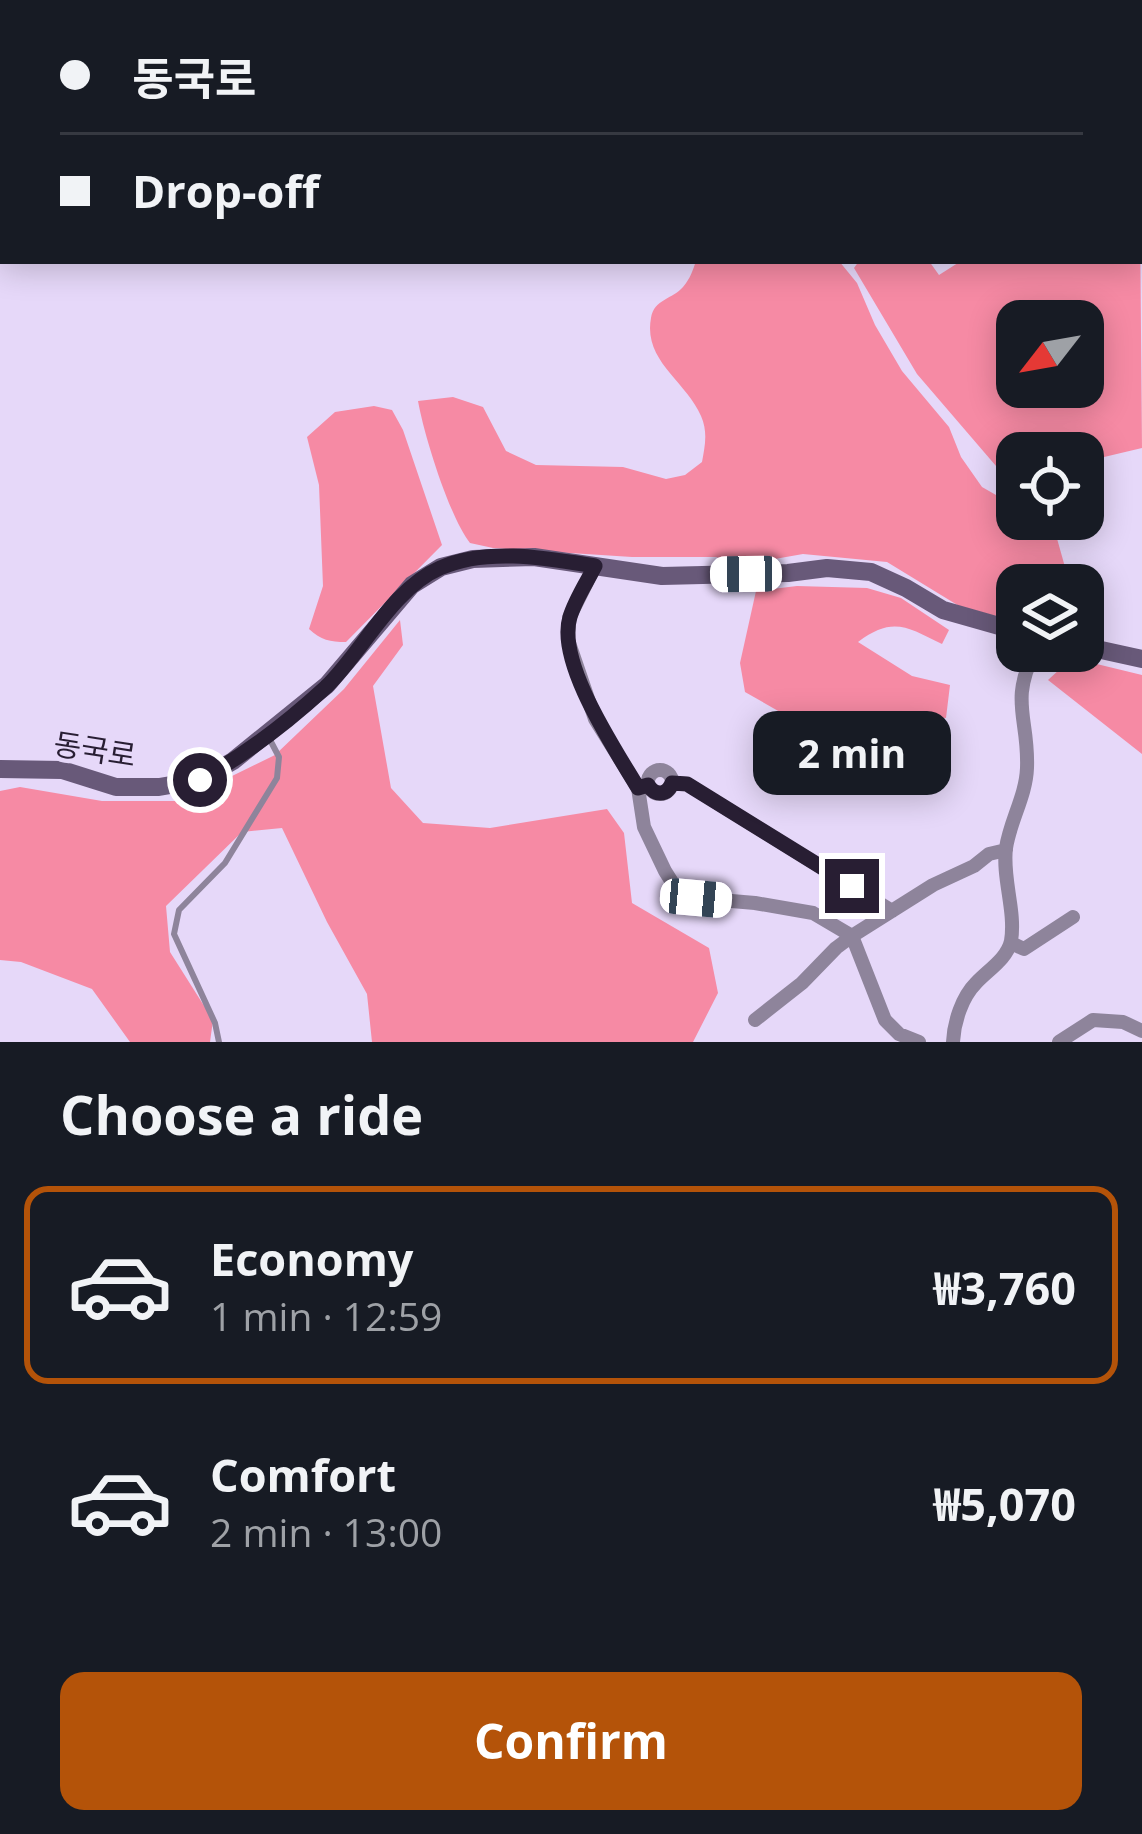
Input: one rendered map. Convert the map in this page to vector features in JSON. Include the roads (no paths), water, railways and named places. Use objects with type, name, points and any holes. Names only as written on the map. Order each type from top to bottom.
[{"type":"street","name":"동국로","points":[[0,769],[62,770],[116,787],[159,788],[200,780],[233,761],[327,685],[412,585],[441,567],[473,559],[534,557],[662,576],[827,568],[872,572],[943,610],[996,625]]},
{"type":"street","points":[[595,566],[569,618],[568,640],[595,719],[643,786],[644,827],[677,890],[696,898],[813,913],[852,936],[885,1020],[899,1034],[919,1042]]},
{"type":"street","points":[[1104,651],[1142,659]]},
{"type":"street","points":[[953,1042],[959,1011],[971,987],[1011,943],[1006,850],[1028,771],[1020,714],[1025,672]]},
{"type":"street","points":[[643,786],[651,774],[668,772],[672,783],[687,784],[892,911]]},
{"type":"street","points":[[755,1020],[852,936],[989,854],[1006,850]]},
{"type":"street","points":[[1011,943],[1024,949],[1073,917]]},
{"type":"street","points":[[1059,1042],[1093,1020],[1123,1022],[1142,1030]]},
{"type":"lane","points":[[219,1042],[173,934],[179,910],[218,872],[277,778],[278,751],[266,736]]}]
